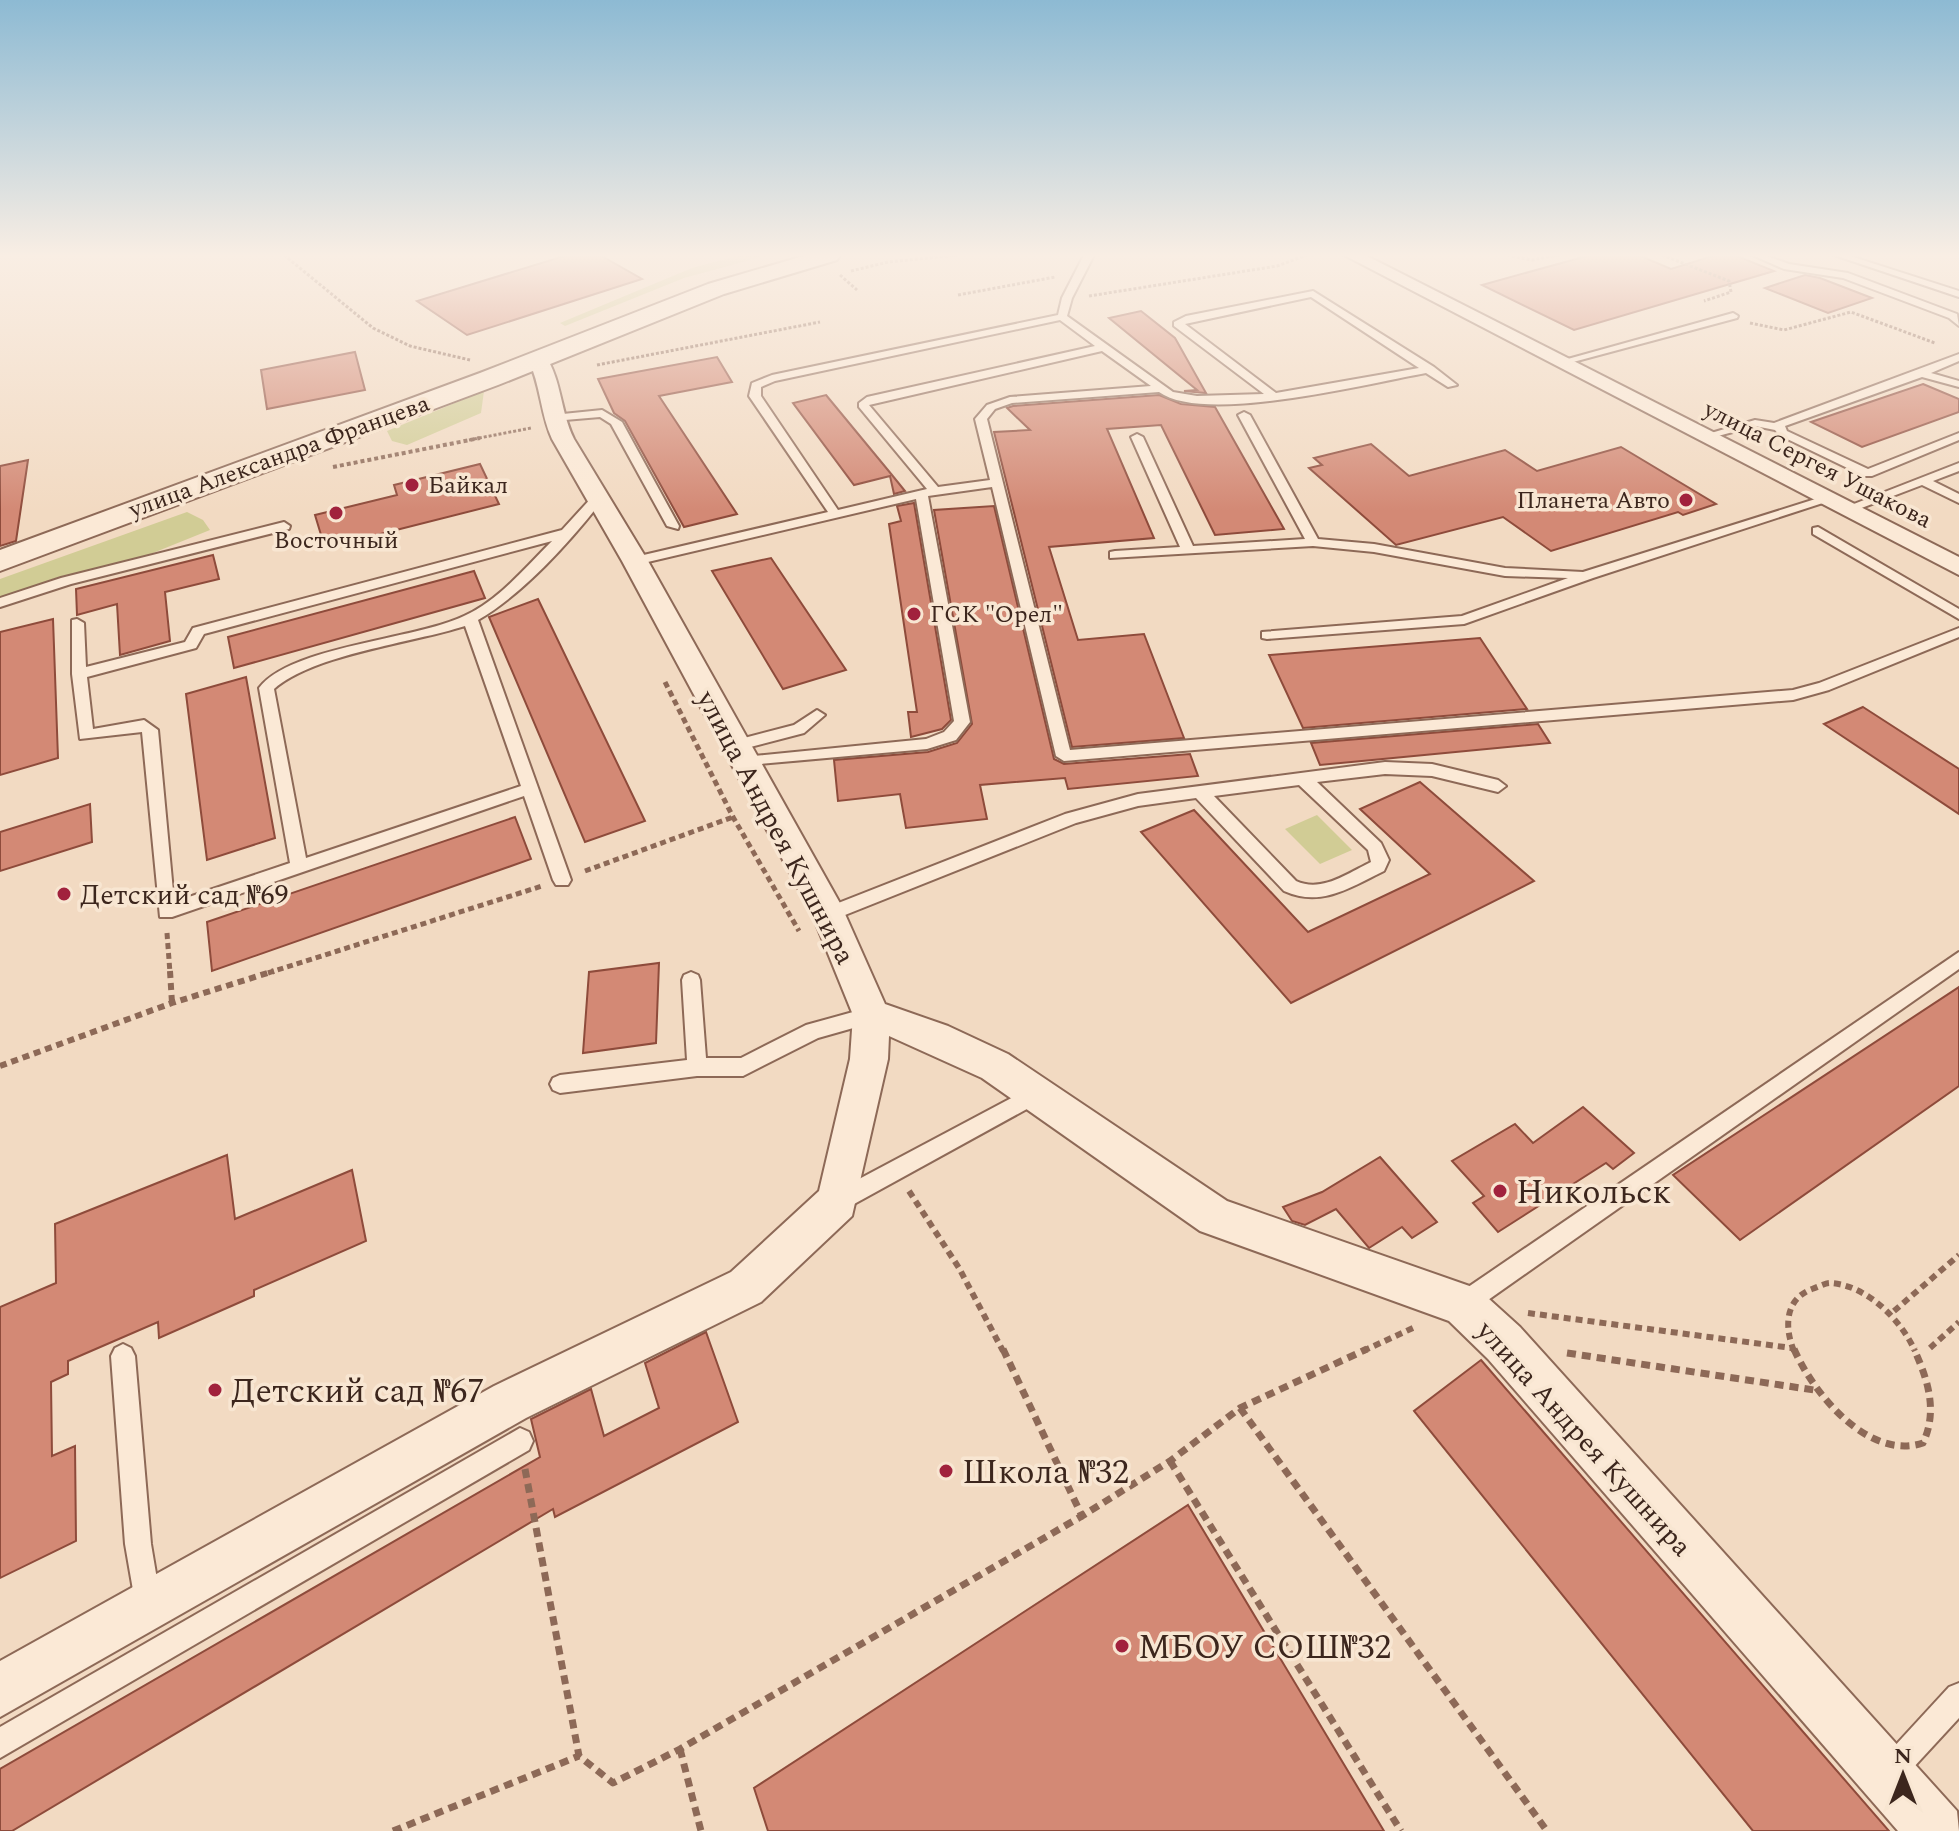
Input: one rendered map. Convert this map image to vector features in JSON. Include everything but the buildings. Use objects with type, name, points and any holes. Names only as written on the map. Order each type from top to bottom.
[{"type":"street","name":"улица Александра Францева","points":[[0,561],[542,368],[603,340]]},
{"type":"street","name":"улица Сергея Ушакова","points":[[1520,340],[1959,567]]},
{"type":"street","name":"улица Андрея Кушнира","points":[[542,368],[553,418],[829,914],[871,1015],[947,1042],[1038,1093],[1164,1185],[1215,1217],[1463,1304],[1504,1343],[1937,1831]]},
{"type":"street","points":[[0,1690],[147,1604],[510,1402],[746,1287],[837,1202],[869,1059],[871,1015]]},
{"type":"lane","points":[[835,514],[755,396],[756,385],[772,378],[951,340]]},
{"type":"lane","points":[[1095,340],[1157,389],[1189,400],[1273,396],[1430,369]]},
{"type":"lane","points":[[1200,340],[1273,396]]},
{"type":"lane","points":[[1385,340],[1452,385]]},
{"type":"lane","points":[[1562,362],[1641,340]]},
{"type":"lane","points":[[739,754],[927,744],[950,736],[962,722],[928,492],[863,405],[867,400],[1104,347]]},
{"type":"lane","points":[[1779,427],[1959,357]]},
{"type":"lane","points":[[1921,374],[1959,384]]},
{"type":"lane","points":[[1157,389],[1010,400],[991,407],[981,419],[1064,756],[1793,695],[1824,687],[1959,632]]},
{"type":"lane","points":[[553,418],[602,413],[616,422],[673,526]]},
{"type":"lane","points":[[1244,415],[1313,542]]},
{"type":"lane","points":[[1707,436],[1755,423],[1779,427],[1783,433],[1868,473],[1959,436]]},
{"type":"lane","points":[[1137,437],[1187,548]]},
{"type":"lane","points":[[1267,635],[1464,620],[1588,575],[1923,481],[1959,467]]},
{"type":"lane","points":[[1923,481],[1959,499]]},
{"type":"lane","points":[[635,561],[928,492],[995,483]]},
{"type":"lane","points":[[299,866],[266,688],[270,681],[300,668],[470,619],[567,533],[598,498]]},
{"type":"lane","points":[[0,603],[66,581],[284,526]]},
{"type":"lane","points":[[1818,531],[1959,615]]},
{"type":"lane","points":[[79,674],[191,645],[198,631],[567,533]]},
{"type":"lane","points":[[1115,555],[1313,542],[1374,548],[1505,572],[1588,575]]},
{"type":"lane","points":[[470,619],[562,880]]},
{"type":"lane","points":[[77,623],[86,735],[144,725],[150,730],[166,912],[528,789]]},
{"type":"lane","points":[[739,754],[799,729],[817,715]]},
{"type":"lane","points":[[829,914],[1095,811],[1199,791],[1400,767],[1447,773],[1498,786]]},
{"type":"lane","points":[[1199,791],[1290,886],[1308,894],[1319,893],[1378,866],[1380,860],[1375,847],[1302,778]]},
{"type":"lane","points":[[1463,1304],[1959,959]]},
{"type":"lane","points":[[691,980],[697,1067]]},
{"type":"lane","points":[[560,1084],[697,1067],[743,1067],[813,1031],[871,1015]]},
{"type":"lane","points":[[837,1202],[1038,1093]]},
{"type":"lane","points":[[123,1356],[138,1544],[147,1604]]},
{"type":"lane","points":[[0,1743],[520,1441]]},
{"type":"lane","points":[[1886,1777],[1959,1697]]},
{"type":"path","points":[[399,340],[410,346],[482,362]]},
{"type":"path","points":[[542,368],[709,340]]},
{"type":"path","points":[[1924,340],[1933,344],[1945,340]]},
{"type":"path","points":[[325,469],[532,428]]},
{"type":"path","points":[[0,1066],[172,1003],[562,880],[733,817]]},
{"type":"path","points":[[166,912],[172,1003]]},
{"type":"path","points":[[929,1219],[982,1314],[1082,1516]]},
{"type":"path","points":[[1894,1311],[1959,1255]]},
{"type":"path","points":[[1913,1328],[1894,1311],[1854,1288],[1829,1283],[1808,1288],[1794,1301],[1790,1311],[1792,1348],[1815,1390],[1839,1416],[1875,1439],[1910,1448],[1933,1442]]},
{"type":"path","points":[[520,1441],[579,1756],[613,1783],[680,1749],[1082,1516],[1170,1461],[1240,1408],[1463,1304],[1792,1348]]},
{"type":"path","points":[[1938,1362],[1927,1345],[1959,1322]]},
{"type":"path","points":[[1504,1343],[1815,1390]]},
{"type":"path","points":[[1240,1408],[1547,1831]]},
{"type":"path","points":[[1170,1461],[1401,1831]]},
{"type":"path","points":[[680,1749],[701,1831]]},
{"type":"path","points":[[393,1831],[579,1756]]},
{"type":"shaded area","points":[[484,391],[481,413],[407,445],[392,441],[387,431]]},
{"type":"shaded area","points":[[187,512],[203,520],[210,530],[138,559],[58,577],[0,599],[0,579]]},
{"type":"shaded area","points":[[1317,815],[1352,850],[1320,864],[1285,829]]},
{"type":"place","name":"Байкал","points":[[412,485]]},
{"type":"place","name":"Планета Авто","points":[[1686,500]]},
{"type":"place","name":"Восточный","points":[[336,513]]},
{"type":"place","name":"ГСК \"Орел\"","points":[[914,614]]},
{"type":"place","name":"Детский сад №69","points":[[64,894]]},
{"type":"place","name":"Никольск","points":[[1500,1191]]},
{"type":"place","name":"Детский сад №67","points":[[215,1390]]},
{"type":"place","name":"Школа №32","points":[[946,1471]]},
{"type":"place","name":"МБОУ СОШ№32","points":[[1122,1646]]}]
